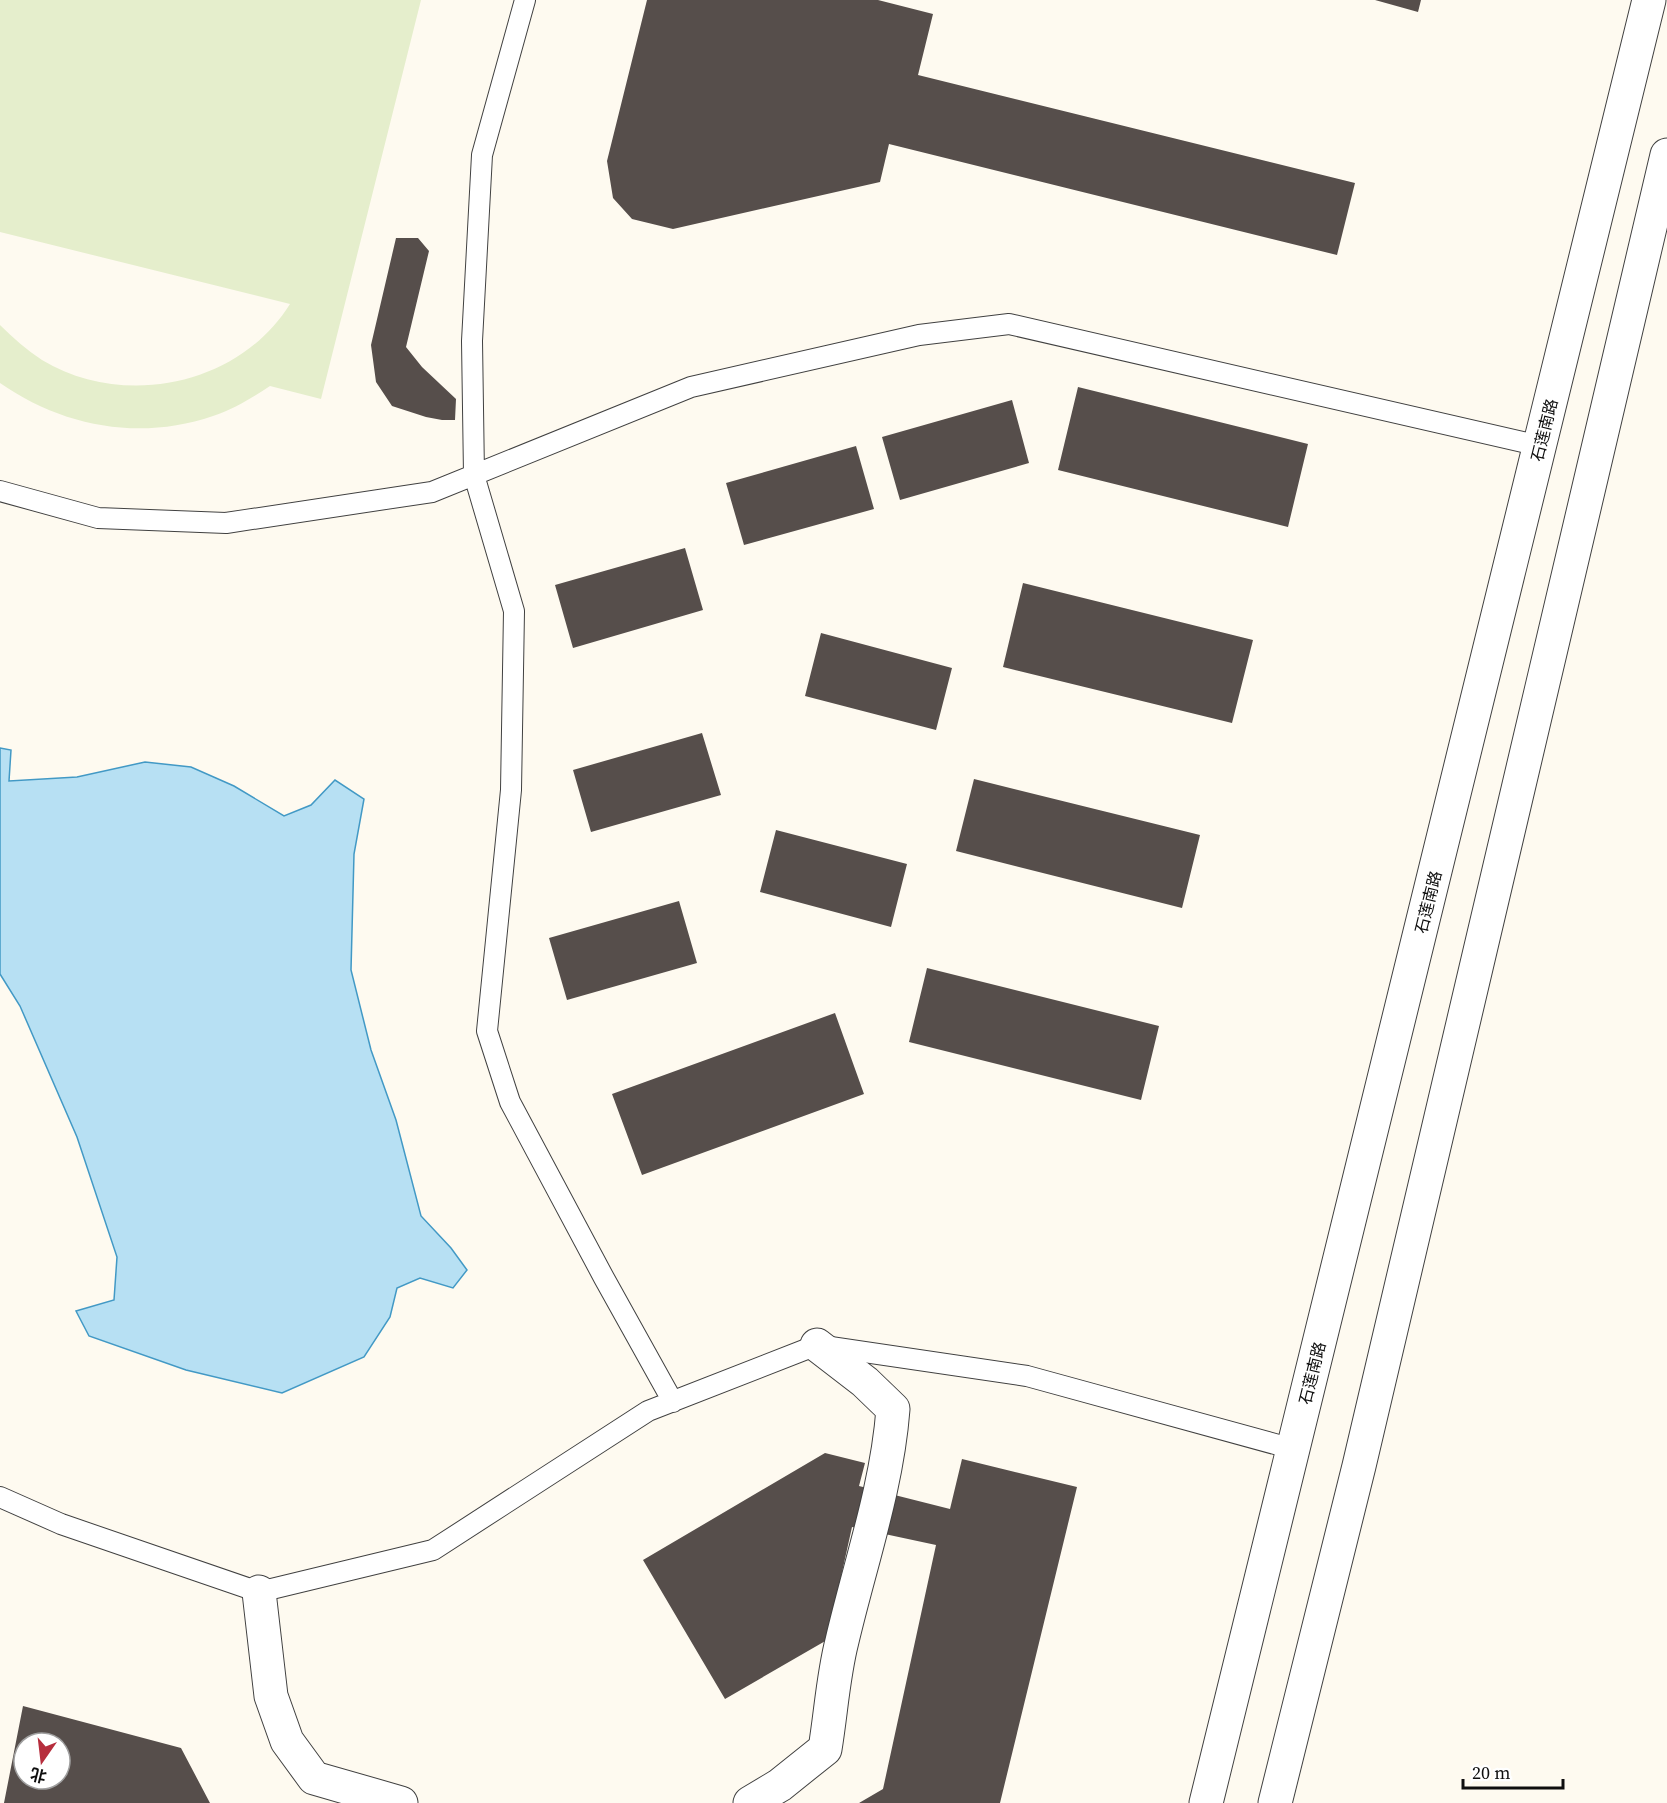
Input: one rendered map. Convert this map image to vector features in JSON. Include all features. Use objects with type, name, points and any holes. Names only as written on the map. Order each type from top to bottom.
[{"type":"street","name":"石莲南路","points":[[1206,1803],[1649,0]]},
{"type":"street","points":[[1275,1803],[1362,1454],[1667,155]]},
{"type":"street","points":[[750,1803],[780,1785],[825,1749],[842,1641],[874,1521],[890,1447],[893,1409],[865,1382],[817,1345]]},
{"type":"street","points":[[259,1592],[271,1696],[287,1741],[314,1778],[401,1803]]},
{"type":"lane","points":[[525,0],[482,155],[472,341],[474,475],[514,611],[511,790],[487,1031],[510,1102],[673,1402]]},
{"type":"lane","points":[[0,491],[98,518],[226,523],[432,492],[691,387],[919,335],[1009,324],[1540,446]]},
{"type":"lane","points":[[0,1497],[61,1524],[259,1592],[433,1550],[648,1411],[817,1345],[1027,1376],[1293,1449]]},
{"type":"green space","points":[[0,0],[421,0],[321,399],[270,386],[243,403],[213,416],[185,424],[158,428],[130,428],[76,419],[50,410],[0,383],[0,325],[42,360],[74,375],[108,383],[143,385],[177,381],[210,371],[241,354],[268,332],[290,304],[0,232]]},
{"type":"water","points":[[0,748],[11,750],[9,781],[77,777],[145,762],[191,767],[234,786],[284,816],[311,805],[335,780],[364,799],[354,854],[351,970],[371,1050],[396,1120],[421,1216],[451,1248],[467,1270],[453,1288],[420,1278],[397,1288],[390,1317],[364,1357],[282,1393],[186,1370],[89,1336],[76,1311],[114,1300],[117,1257],[77,1137],[20,1006],[0,974]]},
{"type":"building","points":[[647,0],[878,0],[933,14],[918,75],[1355,183],[1337,255],[889,144],[880,182],[673,229],[632,219],[613,198],[607,161]]},
{"type":"building","points":[[1375,0],[1421,0],[1418,12]]},
{"type":"building","points":[[396,238],[418,238],[429,251],[406,347],[422,367],[456,399],[455,420],[426,417],[392,406],[376,382],[371,345]]},
{"type":"building","points":[[1078,387],[1308,444],[1288,527],[1058,470]]},
{"type":"building","points":[[1012,400],[1029,463],[900,500],[882,437]]},
{"type":"building","points":[[856,446],[874,509],[744,545],[726,483]]},
{"type":"building","points":[[685,548],[703,610],[573,648],[555,585]]},
{"type":"building","points":[[1023,583],[1253,640],[1232,723],[1003,667]]},
{"type":"building","points":[[821,633],[952,668],[936,730],[805,696]]},
{"type":"building","points":[[702,733],[721,795],[591,832],[573,770]]},
{"type":"building","points":[[974,779],[1200,835],[1182,908],[956,851]]},
{"type":"building","points":[[776,830],[907,864],[891,927],[760,892]]},
{"type":"building","points":[[679,901],[697,963],[567,1000],[549,938]]},
{"type":"building","points":[[927,968],[1159,1026],[1141,1100],[909,1042]]},
{"type":"building","points":[[835,1013],[864,1094],[642,1175],[612,1094]]},
{"type":"building","points":[[825,1453],[865,1463],[859,1486],[950,1509],[962,1459],[1077,1487],[1000,1803],[859,1803],[883,1789],[936,1545],[852,1527],[827,1640],[725,1699],[643,1560]]},
{"type":"building","points":[[23,1706],[181,1748],[210,1803],[4,1803],[12,1762],[12,1791],[72,1791],[72,1731],[18,1731]]}]
